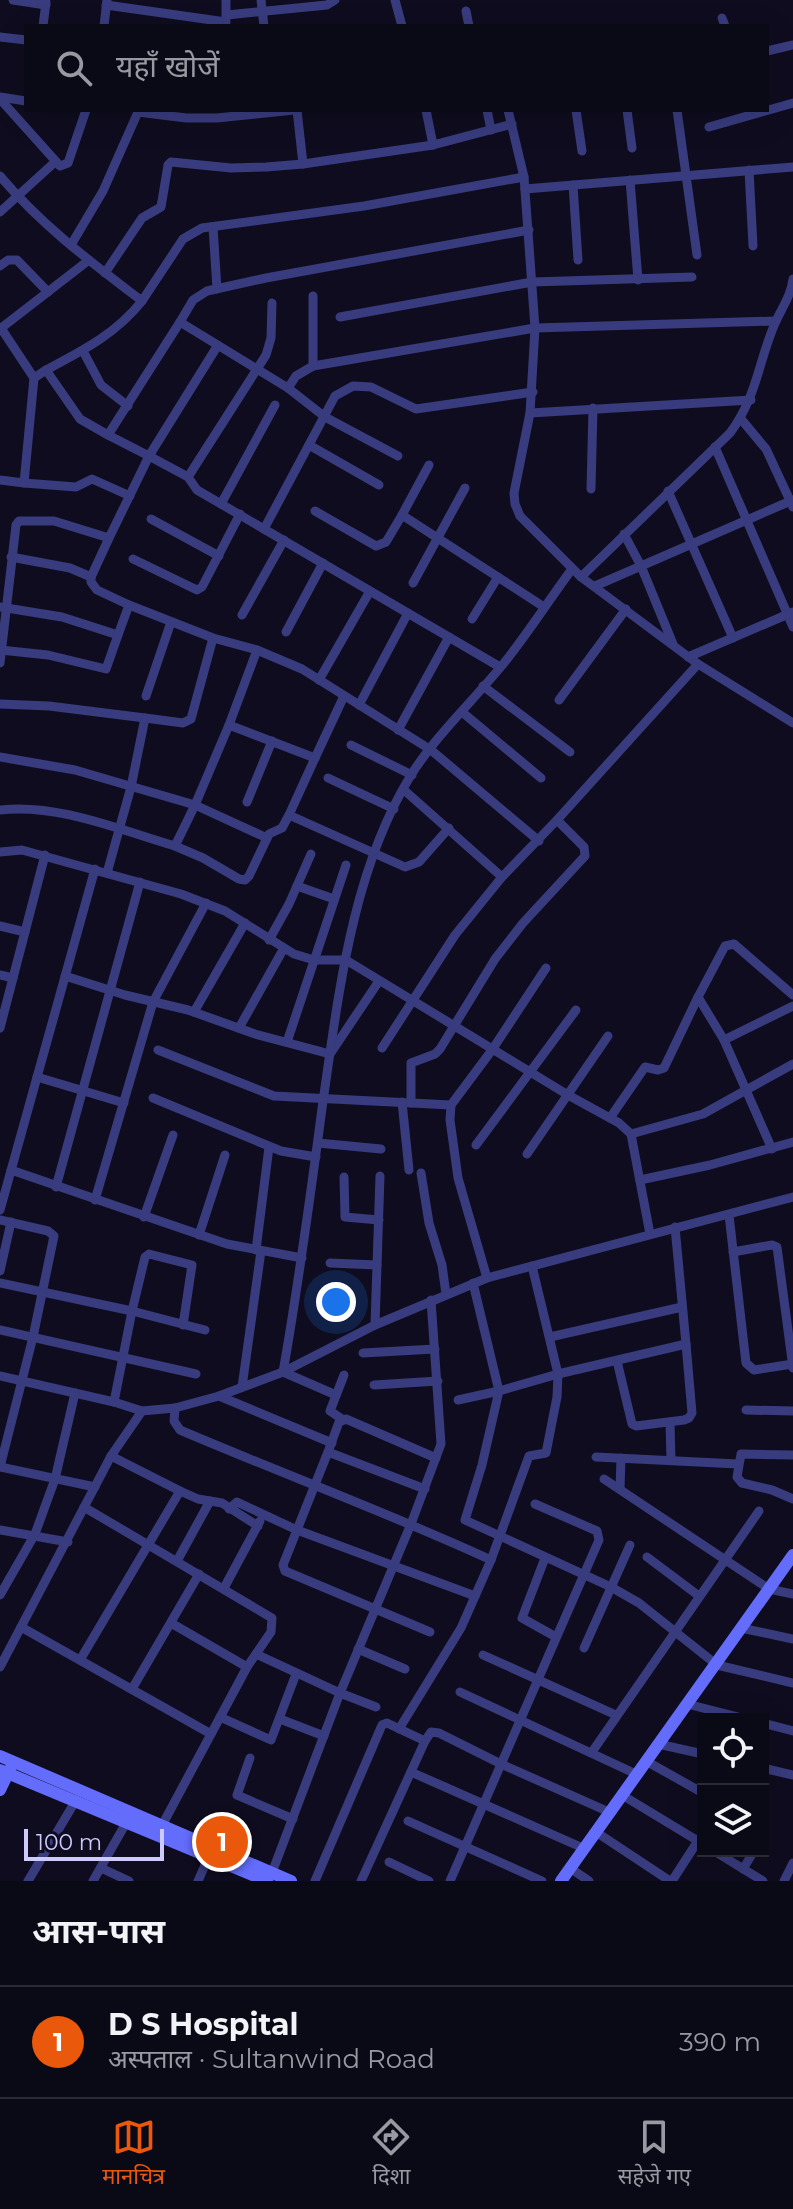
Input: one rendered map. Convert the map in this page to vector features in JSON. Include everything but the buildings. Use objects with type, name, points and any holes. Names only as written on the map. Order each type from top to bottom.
[{"type":"main road","points":[[561,1881],[793,1555]]},
{"type":"main road","points":[[0,1756],[7,1769],[126,1823],[159,1831],[209,1856],[270,1878],[291,1881]]},
{"type":"main road","points":[[7,1769],[270,1878]]},
{"type":"main road","points":[[0,1790],[7,1769]]},
{"type":"street","points":[[13,0],[46,2],[43,24]]},
{"type":"street","points":[[226,0],[226,21]]},
{"type":"street","points":[[261,0],[264,24]]},
{"type":"street","points":[[104,24],[106,3],[226,21],[262,12],[327,5],[335,0]]},
{"type":"street","points":[[395,0],[401,24]]},
{"type":"street","points":[[466,11],[469,24]]},
{"type":"street","points":[[0,37],[24,40]]},
{"type":"street","points":[[769,51],[793,45]]},
{"type":"street","points":[[0,98],[24,101]]},
{"type":"street","points":[[0,98],[60,166],[68,163],[85,112]]},
{"type":"street","points":[[769,110],[793,103]]},
{"type":"street","points":[[71,245],[103,191],[138,112],[202,118],[272,112]]},
{"type":"street","points":[[295,112],[303,164]]},
{"type":"street","points":[[426,112],[433,145]]},
{"type":"street","points":[[487,112],[491,130]]},
{"type":"street","points":[[509,112],[524,177],[535,328],[533,392],[514,493],[520,516],[581,577],[698,664],[793,723]]},
{"type":"street","points":[[576,112],[582,151]]},
{"type":"street","points":[[627,112],[632,148]]},
{"type":"street","points":[[677,112],[697,255]]},
{"type":"street","points":[[709,127],[762,112]]},
{"type":"street","points":[[105,273],[142,218],[161,207],[171,162],[231,168],[303,164],[433,145],[512,124]]},
{"type":"street","points":[[0,212],[55,162]]},
{"type":"street","points":[[525,189],[793,167]]},
{"type":"street","points":[[749,170],[753,246]]},
{"type":"street","points":[[0,176],[17,197],[71,245],[142,301]]},
{"type":"street","points":[[34,378],[118,327],[142,301],[183,239],[192,231],[364,206],[524,177]]},
{"type":"street","points":[[630,180],[638,280]]},
{"type":"street","points":[[573,185],[578,260]]},
{"type":"street","points":[[213,227],[217,289]]},
{"type":"street","points":[[108,435],[193,300],[200,294],[529,230]]},
{"type":"street","points":[[0,266],[8,260],[17,260],[48,292]]},
{"type":"street","points":[[24,483],[34,378],[0,328],[89,260]]},
{"type":"street","points":[[340,317],[532,282],[692,277]]},
{"type":"street","points":[[581,577],[741,419],[751,400],[776,321],[792,287]]},
{"type":"street","points":[[313,296],[313,366]]},
{"type":"street","points":[[188,477],[270,346],[272,303]]},
{"type":"street","points":[[288,388],[296,376],[313,366],[535,328],[776,321]]},
{"type":"street","points":[[180,322],[288,388],[325,417],[398,456]]},
{"type":"street","points":[[218,345],[149,456],[91,582],[97,590],[129,605],[302,669],[431,750],[539,841]]},
{"type":"street","points":[[83,351],[101,385],[128,406]]},
{"type":"street","points":[[46,370],[80,419],[188,477],[197,490],[500,667]]},
{"type":"street","points":[[264,529],[335,396],[353,386],[371,387],[416,409],[533,392]]},
{"type":"street","points":[[530,413],[751,400]]},
{"type":"street","points":[[221,504],[275,405]]},
{"type":"street","points":[[591,489],[593,408]]},
{"type":"street","points":[[595,586],[744,520],[792,503],[766,449],[741,419]]},
{"type":"street","points":[[309,445],[379,485]]},
{"type":"street","points":[[715,447],[744,520],[790,613],[793,627]]},
{"type":"street","points":[[315,511],[376,546],[386,542],[429,465]]},
{"type":"street","points":[[0,480],[76,487],[92,479],[130,496]]},
{"type":"street","points":[[413,583],[465,488]]},
{"type":"street","points":[[668,491],[733,638]]},
{"type":"street","points":[[133,559],[197,590],[202,587],[240,514]]},
{"type":"street","points":[[402,515],[544,607]]},
{"type":"street","points":[[151,519],[219,556]]},
{"type":"street","points":[[0,663],[3,607],[16,525],[25,520],[54,521],[109,538]]},
{"type":"street","points":[[624,534],[675,647]]},
{"type":"street","points":[[242,615],[284,540]]},
{"type":"street","points":[[11,557],[70,568],[91,577]]},
{"type":"street","points":[[286,632],[323,563]]},
{"type":"street","points":[[283,1372],[346,960],[374,855],[412,775],[500,667],[572,569]]},
{"type":"street","points":[[472,619],[498,577]]},
{"type":"street","points":[[319,680],[370,591]]},
{"type":"street","points":[[1,650],[48,655],[106,669],[129,605]]},
{"type":"street","points":[[3,607],[62,617],[118,635]]},
{"type":"street","points":[[559,700],[626,609]]},
{"type":"street","points":[[359,705],[408,613]]},
{"type":"street","points":[[688,657],[790,613]]},
{"type":"street","points":[[146,696],[171,622]]},
{"type":"street","points":[[398,730],[449,637]]},
{"type":"street","points":[[0,704],[49,706],[183,723],[191,719],[213,638]]},
{"type":"street","points":[[175,846],[229,725],[257,650]]},
{"type":"street","points":[[382,1048],[455,935],[502,877],[539,841],[698,664]]},
{"type":"street","points":[[483,686],[570,752]]},
{"type":"street","points":[[0,810],[22,807],[49,810],[120,830],[175,846],[245,880],[267,838],[273,831],[282,828],[289,815],[344,696]]},
{"type":"street","points":[[462,712],[541,778]]},
{"type":"street","points":[[107,873],[131,787],[145,718]]},
{"type":"street","points":[[229,725],[315,758]]},
{"type":"street","points":[[247,802],[272,741]]},
{"type":"street","points":[[351,745],[412,775]]},
{"type":"street","points":[[0,757],[75,770],[195,805],[267,838]]},
{"type":"street","points":[[328,778],[394,809]]},
{"type":"street","points":[[404,790],[502,877]]},
{"type":"street","points":[[289,815],[399,866],[413,866],[449,828]]},
{"type":"street","points":[[409,1170],[407,1103],[411,1063],[435,1054],[455,1027],[495,959],[523,923],[585,856],[584,847],[557,820]]},
{"type":"street","points":[[0,852],[22,850],[140,882],[206,903],[284,948],[314,960],[346,960],[610,1118],[631,1134],[650,1234]]},
{"type":"street","points":[[269,940],[311,854]]},
{"type":"street","points":[[0,1028],[45,855]]},
{"type":"street","points":[[287,1042],[346,865]]},
{"type":"street","points":[[0,1210],[95,869]]},
{"type":"street","points":[[56,1187],[140,882]]},
{"type":"street","points":[[297,886],[334,899]]},
{"type":"street","points":[[95,1200],[153,1002],[206,903]]},
{"type":"street","points":[[194,1012],[245,923]]},
{"type":"street","points":[[0,926],[25,932]]},
{"type":"street","points":[[610,1118],[645,1067],[664,1068],[725,946],[734,944],[793,995]]},
{"type":"street","points":[[239,1028],[284,948]]},
{"type":"street","points":[[487,1278],[458,1178],[450,1120],[451,1105],[546,968]]},
{"type":"street","points":[[0,975],[13,978]]},
{"type":"street","points":[[65,976],[330,1054]]},
{"type":"street","points":[[330,1054],[379,981]]},
{"type":"street","points":[[698,997],[724,1040],[772,1149]]},
{"type":"street","points":[[724,1040],[793,1006]]},
{"type":"street","points":[[476,1145],[576,1010]]},
{"type":"street","points":[[527,1154],[608,1036]]},
{"type":"street","points":[[158,1050],[274,1096],[451,1105]]},
{"type":"street","points":[[631,1134],[703,1114],[793,1064]]},
{"type":"street","points":[[37,1077],[124,1103]]},
{"type":"street","points":[[153,1098],[269,1147],[316,1157]]},
{"type":"street","points":[[144,1217],[173,1135]]},
{"type":"street","points":[[640,1180],[793,1142]]},
{"type":"street","points":[[318,1143],[381,1149]]},
{"type":"street","points":[[242,1387],[269,1147]]},
{"type":"street","points":[[199,1235],[225,1155]]},
{"type":"street","points":[[11,1170],[199,1235],[302,1258]]},
{"type":"street","points":[[421,1173],[446,1294]]},
{"type":"street","points":[[375,1325],[380,1176]]},
{"type":"street","points":[[344,1177],[345,1217],[379,1220]]},
{"type":"street","points":[[0,1376],[142,1411],[175,1408],[219,1396],[283,1372],[375,1325],[487,1278],[793,1197]]},
{"type":"street","points":[[729,1215],[733,1252],[746,1363],[754,1370],[793,1365],[777,1247],[772,1245],[733,1252]]},
{"type":"street","points":[[0,1271],[5,1221],[48,1231],[54,1236],[33,1337],[0,1467],[95,1487]]},
{"type":"street","points":[[617,1361],[632,1424],[636,1426],[689,1418],[692,1413],[675,1227]]},
{"type":"street","points":[[114,1402],[132,1311],[145,1257],[149,1254],[190,1262],[194,1269],[183,1325]]},
{"type":"street","points":[[330,1263],[377,1265]]},
{"type":"street","points":[[399,1729],[450,1648],[475,1596],[529,1456],[546,1453],[557,1397],[558,1374],[532,1266]]},
{"type":"street","points":[[0,1283],[205,1330]]},
{"type":"street","points":[[473,1283],[499,1391],[482,1465],[465,1516],[467,1522],[611,1587],[639,1603],[717,1665],[793,1683]]},
{"type":"street","points":[[270,1878],[340,1693],[441,1444],[431,1300]]},
{"type":"street","points":[[550,1337],[682,1307]]},
{"type":"street","points":[[0,1330],[196,1374]]},
{"type":"street","points":[[458,1400],[686,1344]]},
{"type":"street","points":[[363,1353],[435,1349]]},
{"type":"street","points":[[283,1372],[336,1395]]},
{"type":"street","points":[[344,1375],[330,1411],[332,1415],[436,1458]]},
{"type":"street","points":[[374,1385],[438,1381]]},
{"type":"street","points":[[0,1595],[35,1534],[55,1479],[75,1393]]},
{"type":"street","points":[[219,1396],[425,1489]]},
{"type":"street","points":[[175,1408],[174,1421],[180,1430],[491,1560]]},
{"type":"street","points":[[746,1410],[793,1411]]},
{"type":"street","points":[[1,1661],[68,1542],[111,1456],[142,1411]]},
{"type":"street","points":[[342,1419],[283,1565],[285,1571],[430,1632]]},
{"type":"street","points":[[670,1422],[671,1460]]},
{"type":"street","points":[[793,1455],[743,1454],[739,1457],[737,1477],[742,1483],[793,1499]]},
{"type":"street","points":[[111,1456],[180,1491],[216,1501],[258,1526]]},
{"type":"street","points":[[596,1457],[738,1464]]},
{"type":"street","points":[[620,1489],[621,1458]]},
{"type":"street","points":[[604,1479],[769,1589],[793,1594]]},
{"type":"street","points":[[80,1660],[180,1491]]},
{"type":"street","points":[[177,1561],[210,1501]]},
{"type":"street","points":[[229,1509],[237,1502],[297,1530],[475,1596]]},
{"type":"street","points":[[450,1881],[599,1540],[597,1531],[535,1504]]},
{"type":"street","points":[[84,1507],[272,1618],[271,1632],[247,1667],[159,1831]]},
{"type":"street","points":[[592,1752],[759,1511]]},
{"type":"street","points":[[224,1588],[264,1514]]},
{"type":"street","points":[[0,1530],[68,1542]]},
{"type":"street","points":[[584,1648],[630,1545]]},
{"type":"street","points":[[647,1557],[699,1596]]},
{"type":"street","points":[[545,1558],[522,1618],[556,1637]]},
{"type":"street","points":[[132,1689],[199,1574]]},
{"type":"street","points":[[171,1623],[247,1667]]},
{"type":"street","points":[[21,1627],[211,1734]]},
{"type":"street","points":[[741,1628],[793,1639]]},
{"type":"street","points":[[358,1649],[405,1669]]},
{"type":"street","points":[[256,1654],[376,1707]]},
{"type":"street","points":[[483,1655],[616,1715]]},
{"type":"street","points":[[220,1717],[268,1741],[274,1738],[296,1674]]},
{"type":"street","points":[[460,1692],[636,1774]]},
{"type":"street","points":[[687,1704],[722,1713]]},
{"type":"street","points":[[280,1719],[324,1736]]},
{"type":"street","points":[[315,1881],[382,1725],[387,1723],[425,1741]]},
{"type":"street","points":[[769,1725],[793,1731]]},
{"type":"street","points":[[361,1881],[425,1741],[435,1731],[609,1812]]},
{"type":"street","points":[[658,1744],[697,1753]]},
{"type":"street","points":[[250,1758],[237,1792],[239,1798],[293,1819]]},
{"type":"street","points":[[646,1761],[697,1790]]},
{"type":"street","points":[[769,1769],[793,1775]]},
{"type":"street","points":[[411,1772],[583,1848]]},
{"type":"street","points":[[622,1795],[697,1838]]},
{"type":"street","points":[[28,1881],[76,1800]]},
{"type":"street","points":[[408,1821],[542,1881]]},
{"type":"street","points":[[93,1881],[126,1823]]},
{"type":"street","points":[[596,1832],[671,1881],[697,1845]]},
{"type":"street","points":[[198,1881],[209,1856]]},
{"type":"street","points":[[724,1857],[763,1881]]},
{"type":"street","points":[[743,1869],[750,1857]]},
{"type":"street","points":[[389,1862],[429,1881]]},
{"type":"street","points":[[784,1881],[792,1867]]},
{"type":"street","points":[[101,1868],[129,1881]]},
{"type":"street","points":[[570,1868],[589,1881]]},
{"type":"place","name":"D S Hospital","points":[[222,1842]]}]
